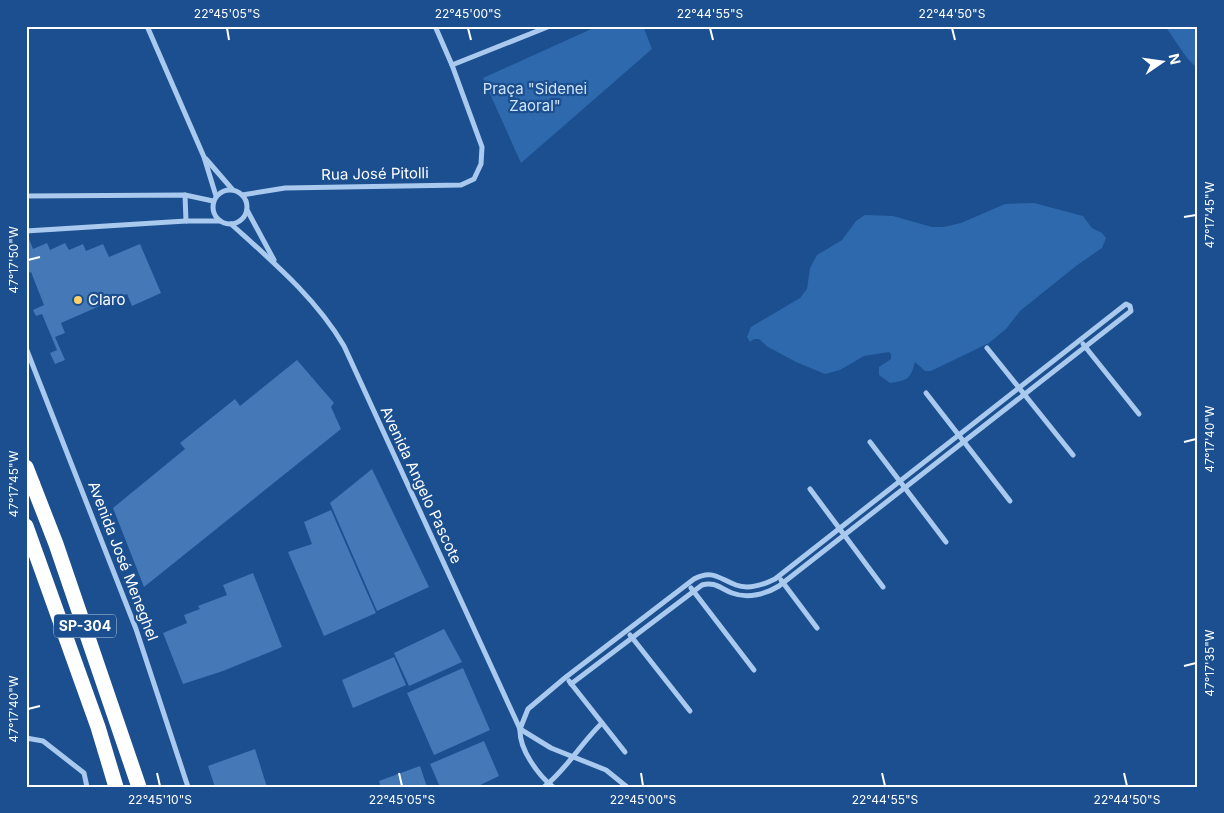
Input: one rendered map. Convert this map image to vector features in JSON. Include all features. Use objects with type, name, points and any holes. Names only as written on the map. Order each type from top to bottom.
[{"type":"highway","name":"SP-304","points":[[26,467],[56,544],[139,787]]},
{"type":"highway","name":"SP-304","points":[[26,526],[98,727],[116,787]]},
{"type":"street","points":[[146,26],[204,157],[215,198]]},
{"type":"street","points":[[435,26],[452,65],[550,26]]},
{"type":"street","name":"Rua José Pitolli","points":[[242,195],[285,188],[461,185],[469,182],[478,173],[482,164],[482,147],[452,65]]},
{"type":"street","points":[[26,231],[186,221],[220,221],[231,224],[241,220],[247,210],[246,202],[242,195],[232,189],[204,157]]},
{"type":"street","points":[[220,221],[215,216],[212,208],[215,198],[220,192],[232,189]]},
{"type":"street","points":[[26,196],[185,195],[215,198]]},
{"type":"street","points":[[185,195],[186,221]]},
{"type":"street","name":"Avenida Angelo Pascote","points":[[247,210],[277,265]]},
{"type":"street","name":"Avenida Angelo Pascote","points":[[231,224],[277,265],[322,313],[332,325],[344,346],[520,729],[519,738],[534,766],[549,786]]},
{"type":"street","points":[[571,684],[702,584],[710,583],[733,593],[748,596],[764,593],[783,583],[1131,311],[1130,306],[1126,304],[778,576],[769,582],[755,586],[736,585],[717,576],[699,576],[566,677],[528,709],[520,729],[551,748],[606,770],[627,787]]},
{"type":"street","points":[[1080,340],[1139,414]]},
{"type":"street","name":"Avenida José Meneghel","points":[[26,348],[136,629],[188,787]]},
{"type":"street","points":[[987,348],[1072,455]]},
{"type":"street","points":[[926,393],[1010,501]]},
{"type":"street","points":[[870,442],[946,542]]},
{"type":"street","points":[[810,489],[883,587]]},
{"type":"street","points":[[778,576],[817,628]]},
{"type":"street","points":[[688,584],[754,670]]},
{"type":"street","points":[[627,630],[690,711]]},
{"type":"street","points":[[566,677],[625,752]]},
{"type":"street","points":[[549,786],[591,733],[602,723]]},
{"type":"street","points":[[26,738],[43,741],[84,773],[87,787]]},
{"type":"green space","name":"Praça \"Sidenei Zaoral\"","points":[[598,26],[643,26],[652,49],[521,163],[483,78]]},
{"type":"green space","points":[[1165,26],[1198,26],[1198,69],[1187,58]]},
{"type":"green space","points":[[1034,203],[1083,216],[1092,228],[1102,233],[1106,238],[1102,248],[1076,266],[1020,311],[1006,329],[989,343],[931,371],[925,371],[915,362],[910,376],[905,380],[890,383],[879,375],[879,367],[891,359],[889,352],[864,356],[840,370],[825,374],[796,362],[768,347],[759,339],[754,339],[750,342],[747,337],[751,327],[800,298],[807,289],[810,268],[817,255],[842,240],[856,221],[865,215],[893,216],[932,227],[944,227],[961,223],[1005,204]]},
{"type":"building","name":"Claro","points":[[29,239],[33,249],[47,243],[50,250],[65,243],[69,250],[83,244],[86,251],[103,244],[109,257],[140,244],[161,293],[132,306],[127,294],[61,323],[65,333],[55,337],[65,360],[55,364],[50,353],[57,350],[42,314],[36,316],[33,310],[44,305],[31,272],[26,274],[28,264],[26,241]]},
{"type":"building","points":[[297,360],[334,403],[331,407],[341,429],[144,587],[113,508],[185,449],[180,443],[235,399],[240,406]]},
{"type":"building","points":[[372,469],[429,587],[377,611],[330,503]]},
{"type":"building","points":[[331,510],[376,613],[324,636],[288,552],[312,544],[304,522]]},
{"type":"building","points":[[253,573],[282,647],[223,671],[183,684],[163,633],[187,623],[184,615],[200,609],[198,606],[227,595],[223,585]]},
{"type":"building","points":[[444,629],[462,662],[409,686],[394,653]]},
{"type":"building","points":[[394,657],[406,685],[353,708],[342,680]]},
{"type":"building","points":[[463,668],[490,730],[434,755],[407,693]]},
{"type":"building","points":[[484,741],[499,776],[476,787],[440,787],[430,764]]},
{"type":"building","points":[[255,749],[267,787],[215,787],[208,766]]},
{"type":"building","points":[[420,766],[427,787],[381,787],[379,781]]},
{"type":"place","name":"Claro","points":[[78,300]]}]
